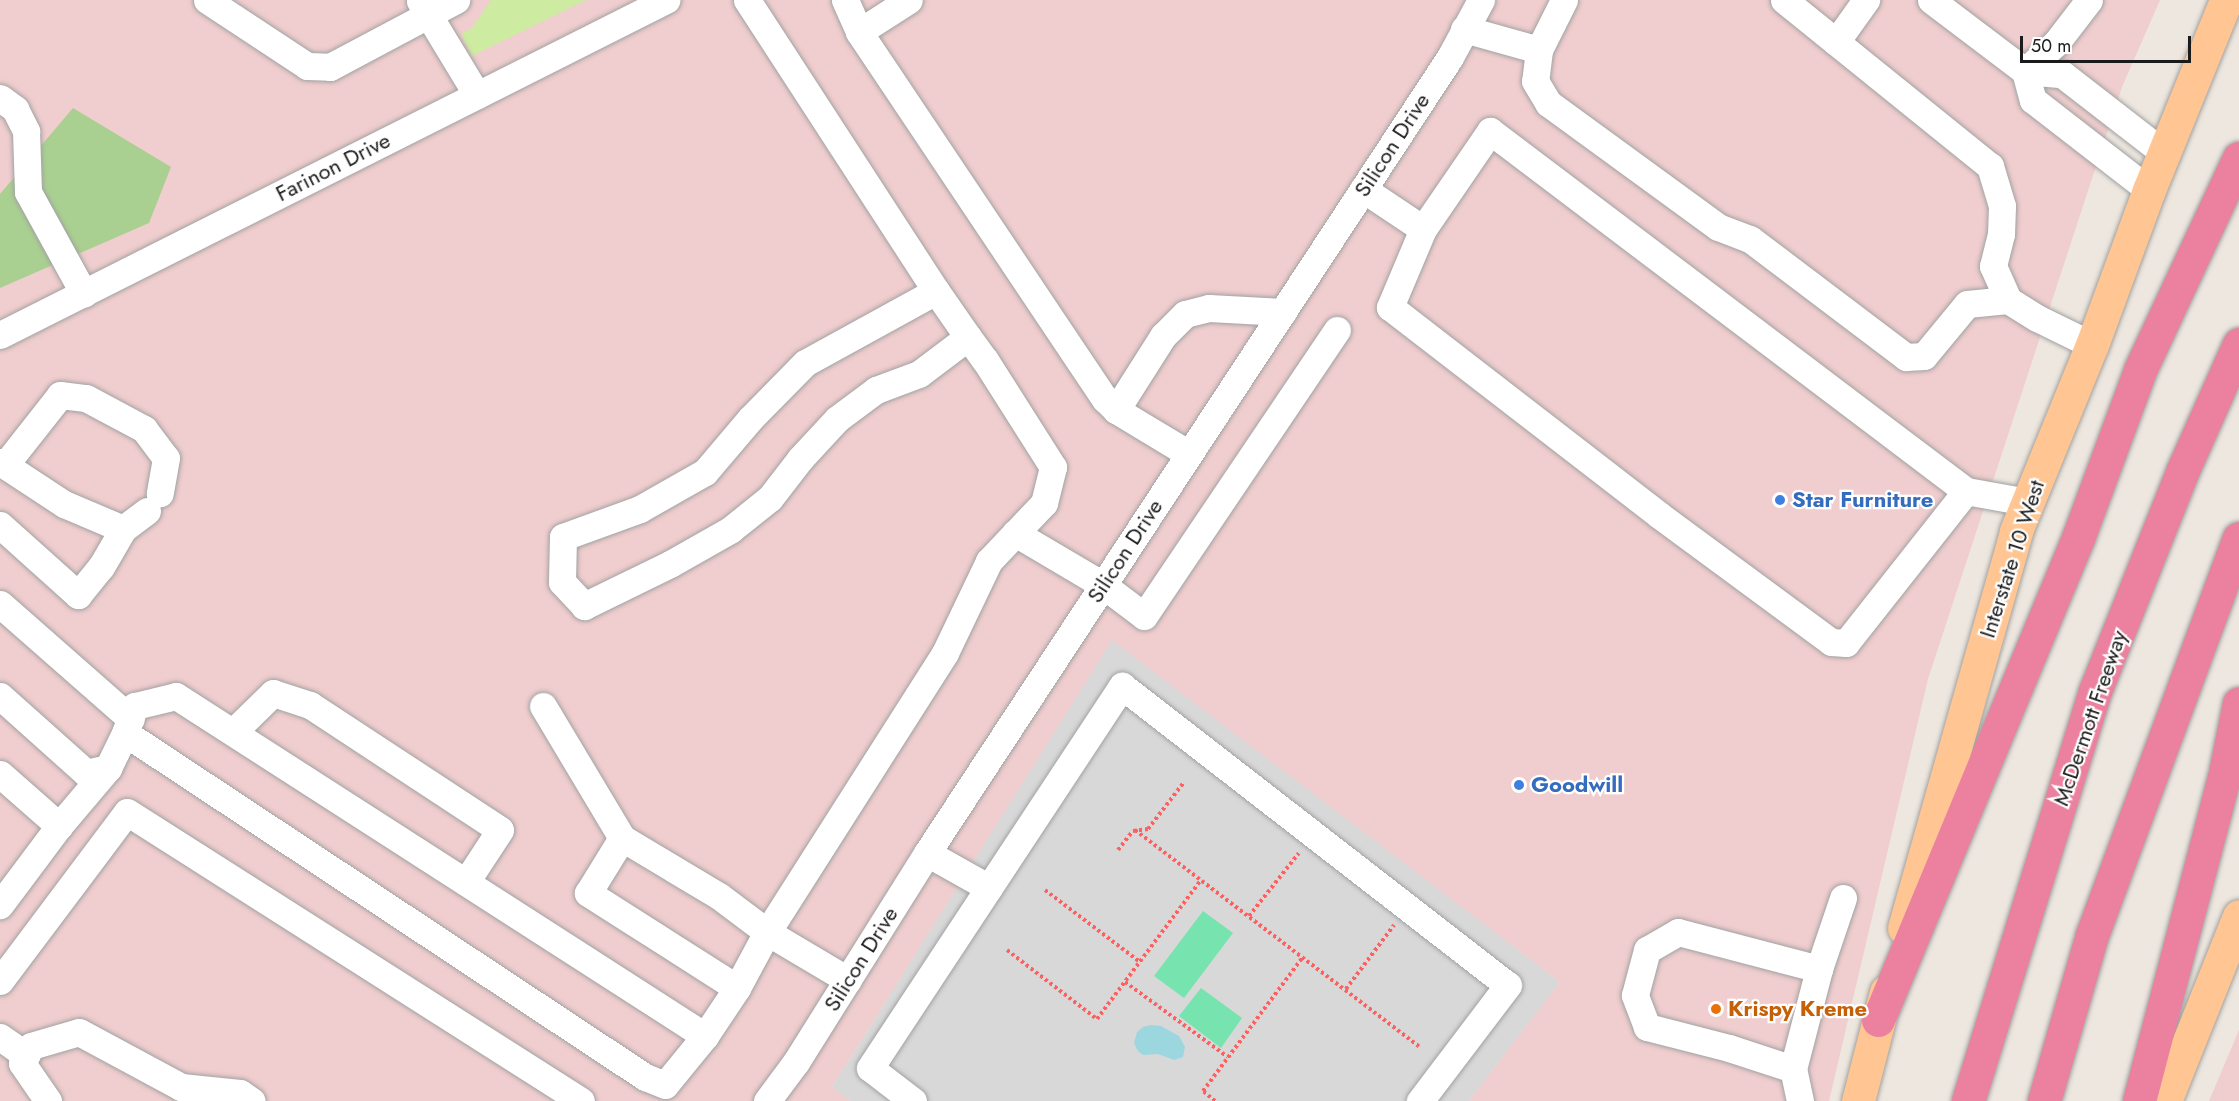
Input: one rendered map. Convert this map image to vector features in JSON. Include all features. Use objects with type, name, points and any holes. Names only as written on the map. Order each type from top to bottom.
[{"type":"highway","points":[[1878,1020],[2078,538],[2140,369],[2239,158]]},
{"type":"highway","name":"McDermott Freeway","points":[[1968,1101],[2095,691],[2182,472],[2239,345]]},
{"type":"highway","points":[[2044,1101],[2092,935],[2239,538]]},
{"type":"highway","points":[[2139,1101],[2215,812],[2239,703]]},
{"type":"main road","name":"Interstate 10 West","points":[[1858,1101],[1878,1020],[2016,531],[2092,345],[2149,190],[2226,0]]},
{"type":"main road","points":[[2165,1101],[2239,916]]},
{"type":"street","points":[[207,0],[307,66],[330,67],[425,7],[456,0]]},
{"type":"street","name":"Farinon Drive","points":[[0,335],[666,0]]},
{"type":"street","points":[[0,604],[128,726],[645,1077],[665,1085],[705,1036],[737,988],[766,932],[945,653],[989,561],[1044,503],[1053,467],[986,360],[936,291],[747,0]]},
{"type":"street","points":[[845,0],[859,32],[1105,399],[1116,410],[1190,454]]},
{"type":"street","points":[[859,32],[909,0]]},
{"type":"street","name":"Silicon Drive","points":[[773,1099],[927,853],[1450,57],[1481,0]]},
{"type":"street","points":[[1564,0],[1539,50],[1535,81],[1548,103],[1718,227],[1750,239],[1906,357],[1924,356],[1967,304],[1993,266],[2001,234],[2002,206],[1990,166],[1784,0]]},
{"type":"street","points":[[1836,42],[1866,0]]},
{"type":"street","points":[[1931,0],[2025,71],[2062,74],[2165,154]]},
{"type":"street","points":[[2025,71],[2056,43],[2089,0]]},
{"type":"street","points":[[425,7],[477,94]]},
{"type":"street","points":[[1464,29],[1539,50]]},
{"type":"street","points":[[2025,71],[2033,100],[2149,190]]},
{"type":"street","points":[[0,98],[15,109],[26,131],[28,192],[84,294]]},
{"type":"street","points":[[1966,490],[1846,643],[1831,642],[1659,515],[1390,307],[1423,229],[1490,131],[1966,490],[2027,502]]},
{"type":"street","points":[[1363,189],[1423,229]]},
{"type":"street","points":[[1993,266],[2008,300],[2037,318],[2092,345]]},
{"type":"street","points":[[936,291],[805,363],[750,419],[705,472],[639,509],[563,537],[562,582],[584,606],[670,564],[730,530],[770,498],[800,459],[837,419],[876,390],[919,374],[968,337]]},
{"type":"street","points":[[1967,304],[2008,300]]},
{"type":"street","points":[[1116,410],[1163,336],[1185,314],[1209,308],[1282,312]]},
{"type":"street","points":[[1015,533],[1103,585],[1144,616],[1337,330]]},
{"type":"street","points":[[0,525],[78,595],[101,567],[123,529],[153,502],[166,458],[144,429],[86,398],[60,396],[2,464],[64,504],[123,529]]},
{"type":"street","points":[[913,1101],[870,1068],[1122,686],[1508,985],[1420,1101]]},
{"type":"street","points":[[233,732],[273,693],[310,705],[500,830],[466,882]]},
{"type":"street","points":[[0,696],[86,773],[108,768]]},
{"type":"street","points":[[0,905],[59,826],[108,768],[135,706],[176,696],[705,1036]]},
{"type":"street","points":[[543,706],[622,838],[719,896],[766,932],[848,980]]},
{"type":"street","points":[[4,785],[59,826]]},
{"type":"street","points":[[90,789],[581,1101]]},
{"type":"street","points":[[0,981],[128,812]]},
{"type":"street","points":[[622,838],[588,893],[737,988]]},
{"type":"street","points":[[927,853],[989,888]]},
{"type":"street","points":[[1800,1101],[1793,1069],[1820,969],[1843,898]]},
{"type":"street","points":[[1793,1069],[1729,1048],[1647,1027],[1635,994],[1647,950],[1678,932],[1820,969]]},
{"type":"street","points":[[48,1101],[22,1063],[32,1046],[79,1032],[181,1087],[240,1093],[252,1101]]},
{"type":"street","points":[[0,1037],[26,1055]]},
{"type":"path","points":[[1147,840],[1148,829],[1184,782]]},
{"type":"path","points":[[1118,850],[1135,831],[1148,829]]},
{"type":"path","points":[[1135,831],[1419,1046]]},
{"type":"path","points":[[1249,916],[1313,834]]},
{"type":"path","points":[[1006,950],[1097,1020],[1201,880]]},
{"type":"path","points":[[1045,890],[1140,962]]},
{"type":"path","points":[[1346,989],[1408,907]]},
{"type":"path","points":[[1215,1101],[1203,1091],[1304,957]]},
{"type":"path","points":[[1125,982],[1228,1057]]},
{"type":"shaded area","points":[[0,0],[2160,0],[2122,87],[1928,679],[1829,1101],[1469,1101],[1560,982],[1112,640],[832,1087],[850,1101],[0,1101]]},
{"type":"shaded area","points":[[1112,639],[1560,982],[1469,1101],[850,1101],[832,1087]]},
{"type":"shaded area","points":[[2239,1030],[2239,1101],[2209,1101]]},
{"type":"green space","points":[[491,0],[586,0],[472,56],[461,34],[472,28]]},
{"type":"green space","points":[[73,108],[171,167],[149,223],[0,288],[0,194]]},
{"type":"green space","points":[[1203,911],[1233,933],[1184,998],[1154,976]]},
{"type":"green space","points":[[1201,988],[1242,1018],[1221,1048],[1179,1016]]},
{"type":"water","points":[[1151,1025],[1161,1026],[1179,1036],[1185,1047],[1183,1057],[1174,1060],[1158,1054],[1143,1055],[1138,1051],[1134,1043],[1137,1032]]},
{"type":"place","name":"Star Furniture","points":[[1780,500]]},
{"type":"place","name":"Goodwill","points":[[1519,785]]},
{"type":"place","name":"Krispy Kreme","points":[[1716,1009]]}]
